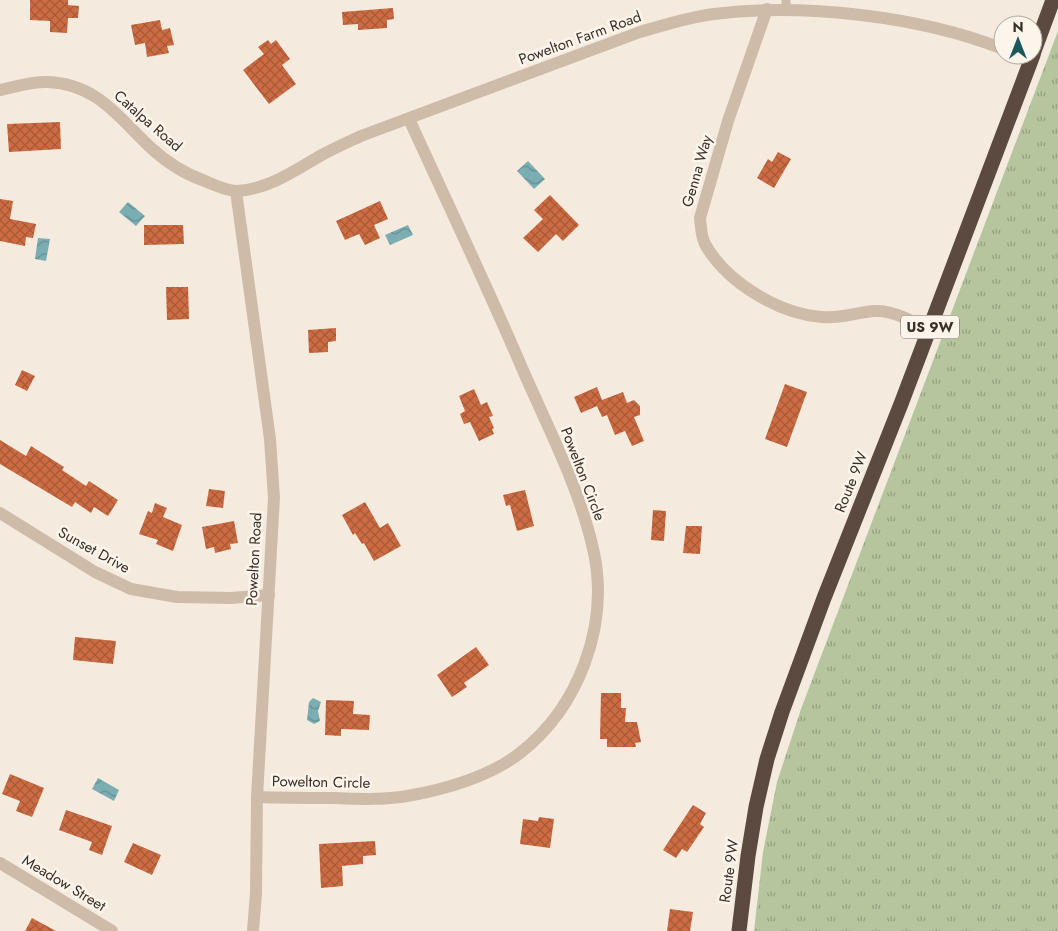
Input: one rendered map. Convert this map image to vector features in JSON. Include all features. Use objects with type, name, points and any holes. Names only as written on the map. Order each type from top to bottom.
[{"type":"highway","name":"Route 9W","points":[[1043,23],[1053,0]]},
{"type":"highway","name":"Route 9W","points":[[739,931],[748,856],[767,759],[790,688],[929,330],[1026,65]]},
{"type":"street","name":"Powelton Farm Road","points":[[409,119],[640,32],[712,14],[766,10],[786,5],[908,22],[977,39],[993,45]]},
{"type":"street","name":"Genna Way","points":[[766,10],[728,121],[700,218],[702,234],[706,245],[724,269],[745,288],[781,306],[802,314],[823,318],[846,317],[876,311],[888,312],[929,330]]},
{"type":"street","name":"Catalpa Road","points":[[0,90],[47,81],[76,86],[88,91],[118,114],[152,148],[180,170],[218,186],[236,191],[268,184],[284,178],[322,155],[361,136],[409,119]]},
{"type":"street","name":"Powelton Circle","points":[[257,797],[382,799],[408,796],[479,776],[519,754],[542,733],[566,702],[590,654],[595,627],[598,578],[582,506],[484,280],[409,119]]},
{"type":"street","name":"Powelton Road","points":[[236,191],[270,439],[274,498],[257,797],[256,893],[253,931]]},
{"type":"street","name":"Sunset Drive","points":[[0,513],[95,572],[131,589],[178,597],[231,598],[269,595]]},
{"type":"street","name":"Meadow Street","points":[[0,863],[112,931]]},
{"type":"green space","points":[[1058,31],[1058,931],[754,931],[763,852],[777,782],[801,709]]},
{"type":"water","points":[[528,161],[545,179],[534,189],[517,171]]},
{"type":"water","points":[[128,202],[145,216],[136,226],[119,212]]},
{"type":"water","points":[[408,225],[413,235],[390,245],[385,235]]},
{"type":"water","points":[[38,238],[50,239],[46,261],[35,259]]},
{"type":"water","points":[[313,698],[321,702],[318,711],[320,721],[314,724],[307,720],[309,702]]},
{"type":"water","points":[[98,778],[119,790],[114,801],[92,789]]},
{"type":"building","points":[[30,0],[68,0],[68,5],[79,6],[78,18],[68,18],[67,33],[50,32],[50,21],[30,20]]},
{"type":"building","points":[[393,8],[394,19],[387,20],[387,28],[358,30],[358,24],[343,25],[342,12]]},
{"type":"building","points":[[160,20],[162,30],[170,28],[174,45],[167,46],[169,53],[147,57],[145,43],[135,45],[131,25]]},
{"type":"building","points":[[268,40],[271,44],[276,40],[290,59],[282,65],[296,84],[269,104],[243,70],[264,54],[258,47]]},
{"type":"building","points":[[60,122],[61,149],[9,152],[7,124]]},
{"type":"building","points":[[778,152],[791,159],[774,188],[757,178],[768,159],[772,162]]},
{"type":"building","points":[[550,195],[579,225],[563,241],[556,234],[538,252],[523,238],[543,219],[534,210]]},
{"type":"building","points":[[0,199],[13,201],[10,219],[36,224],[33,238],[26,237],[25,246],[0,241]]},
{"type":"building","points":[[380,201],[388,219],[374,225],[380,238],[365,245],[359,234],[345,240],[336,221]]},
{"type":"building","points":[[144,225],[183,225],[184,244],[144,245]]},
{"type":"building","points":[[166,287],[188,287],[189,319],[167,320]]},
{"type":"building","points":[[336,328],[336,341],[328,342],[328,352],[309,353],[308,330]]},
{"type":"building","points":[[22,370],[35,376],[27,391],[15,385]]},
{"type":"building","points":[[785,384],[807,392],[787,447],[765,439]]},
{"type":"building","points":[[597,387],[602,400],[623,392],[627,403],[634,400],[640,406],[640,415],[634,417],[644,441],[632,446],[625,431],[615,435],[607,415],[602,417],[597,406],[581,413],[574,397]]},
{"type":"building","points":[[474,389],[481,405],[487,402],[493,416],[489,417],[494,428],[492,429],[494,434],[479,441],[470,422],[464,424],[460,414],[465,411],[459,396]]},
{"type":"building","points":[[0,440],[26,456],[31,446],[64,467],[62,470],[86,486],[89,481],[118,500],[108,516],[94,507],[91,513],[75,502],[72,507],[0,464]]},
{"type":"building","points":[[209,489],[225,491],[223,508],[206,506]]},
{"type":"building","points":[[525,490],[534,526],[517,531],[510,505],[506,506],[503,495]]},
{"type":"building","points":[[365,502],[380,528],[388,523],[401,546],[374,561],[364,543],[362,544],[355,533],[353,535],[342,515]]},
{"type":"building","points":[[155,503],[167,508],[163,517],[182,525],[173,551],[156,544],[158,540],[139,534],[148,511],[152,513]]},
{"type":"building","points":[[653,510],[666,511],[664,541],[651,540]]},
{"type":"building","points":[[234,521],[238,543],[230,544],[231,549],[215,553],[214,547],[206,549],[202,527]]},
{"type":"building","points":[[686,526],[702,526],[700,554],[683,553]]},
{"type":"building","points":[[75,637],[116,641],[113,664],[73,660]]},
{"type":"building","points":[[476,647],[489,665],[464,683],[467,687],[452,697],[437,675]]},
{"type":"building","points":[[601,693],[621,693],[621,708],[626,708],[625,722],[637,722],[641,742],[635,743],[636,747],[607,747],[607,739],[600,739]]},
{"type":"building","points":[[326,700],[354,701],[353,714],[370,715],[369,730],[341,729],[341,736],[325,735]]},
{"type":"building","points":[[10,774],[44,788],[32,817],[16,811],[20,801],[2,794]]},
{"type":"building","points":[[693,805],[706,813],[700,824],[704,827],[687,852],[682,849],[676,858],[663,850]]},
{"type":"building","points":[[66,810],[112,826],[102,855],[89,850],[92,842],[59,830]]},
{"type":"building","points":[[539,817],[554,819],[550,848],[520,844],[523,819],[538,821]]},
{"type":"building","points":[[375,841],[376,855],[363,856],[363,864],[342,866],[343,886],[321,888],[319,844]]},
{"type":"building","points":[[133,843],[161,855],[152,875],[124,862]]},
{"type":"building","points":[[670,909],[693,912],[690,931],[667,931]]},
{"type":"building","points":[[32,918],[56,931],[25,931]]}]
